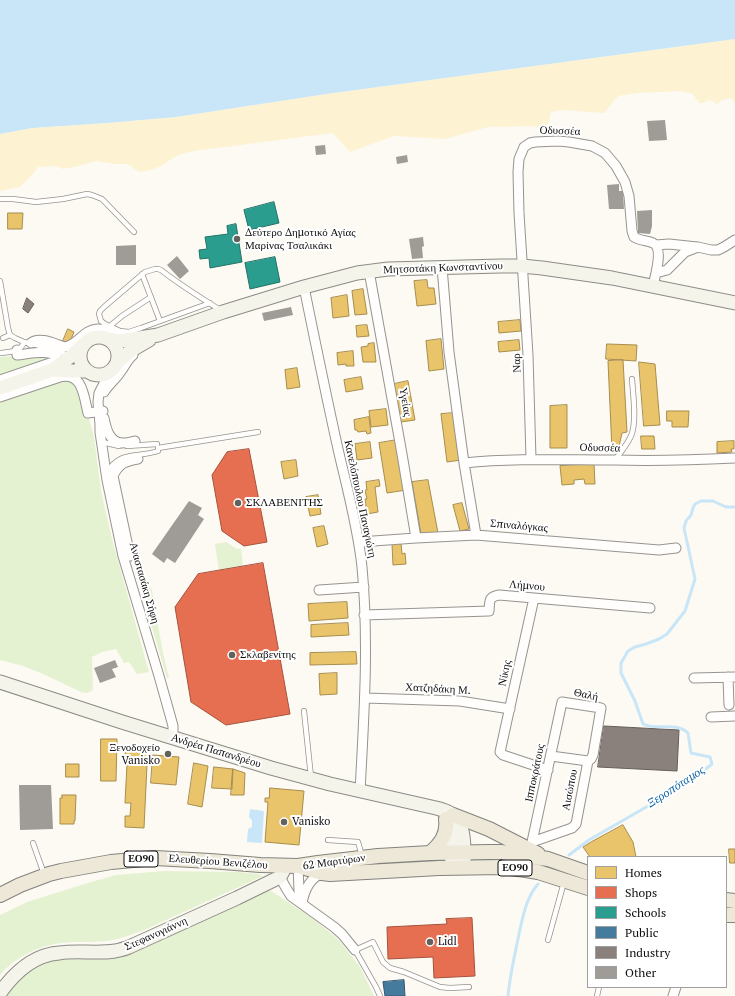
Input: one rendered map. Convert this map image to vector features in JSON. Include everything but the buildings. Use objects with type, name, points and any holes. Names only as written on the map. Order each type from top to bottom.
[{"type":"main road","points":[[430,853],[444,837],[450,817],[489,829],[531,846],[548,859]]},
{"type":"main road","name":"62 Μαρτύρων","points":[[288,870],[318,863],[363,858],[430,853],[501,852],[548,859],[587,873]]},
{"type":"main road","name":"Ελευθερίου Βενιζέλου","points":[[0,895],[20,885],[61,871],[95,864],[144,859],[182,859],[260,865],[288,870]]},
{"type":"main road","name":"62 Μαρτύρων","points":[[288,870],[340,874],[458,867],[514,868],[538,872],[587,888]]},
{"type":"street","name":"Οδυσσέα","points":[[522,266],[518,166],[520,154],[524,147],[535,142],[558,141],[577,143],[592,146],[605,153],[620,172],[627,188],[632,232],[634,237],[640,240],[652,242],[656,245]]},
{"type":"street","points":[[653,286],[658,254],[656,245],[670,244],[718,250],[735,240]]},
{"type":"street","points":[[656,272],[667,270],[685,252],[698,247]]},
{"type":"street","name":"Μητσοτάκη Κωνσταντίνου","points":[[109,332],[118,341],[132,345],[223,312],[304,287],[369,271],[388,269],[522,266],[566,271],[653,286],[735,303]]},
{"type":"street","name":"Ναρ","points":[[522,266],[528,355],[531,459]]},
{"type":"street","points":[[442,267],[448,352],[476,535]]},
{"type":"street","name":"Υγείας","points":[[369,271],[416,538]]},
{"type":"street","name":"Κανελόπουλου Παναγιώτη","points":[[304,287],[359,542],[364,587],[365,698],[360,791]]},
{"type":"street","points":[[27,343],[34,340],[40,340],[67,347],[88,332],[96,329],[105,330],[121,337],[128,336],[135,353],[127,361],[120,373],[104,392],[102,403],[98,412]]},
{"type":"street","points":[[0,397],[47,372],[70,357],[88,340],[94,337],[101,337],[109,332],[118,357],[99,393],[98,412]]},
{"type":"street","points":[[84,344],[80,354],[84,369],[85,384],[108,432],[118,442],[122,443],[135,441]]},
{"type":"street","points":[[0,380],[47,372],[84,369],[97,375],[105,374],[126,355],[132,345]]},
{"type":"street","points":[[0,388],[47,372],[57,360],[57,356],[52,353],[17,355],[17,350]]},
{"type":"street","points":[[47,372],[74,377],[81,386],[88,413],[98,412]]},
{"type":"street","name":"Αναστασάκη Σήφη","points":[[98,412],[106,474],[121,547],[170,714],[173,726],[173,738]]},
{"type":"street","name":"Οδυσσέα","points":[[464,463],[531,459],[615,460],[735,458]]},
{"type":"street","points":[[130,556],[113,476],[123,463],[138,459]]},
{"type":"street","name":"Σπιναλόγκας","points":[[359,542],[476,535],[659,550],[676,548]]},
{"type":"street","points":[[319,590],[364,587]]},
{"type":"street","name":"Λήμνου","points":[[364,615],[489,610],[492,597],[499,595],[650,608]]},
{"type":"street","name":"Νίκης","points":[[534,598],[500,752],[506,757],[548,770]]},
{"type":"street","points":[[694,678],[731,677],[729,705]]},
{"type":"street","name":"Ανδρέα Παπανδρέου","points":[[0,682],[122,722],[271,768],[360,791],[448,811],[450,817]]},
{"type":"street","name":"Χατζηδάκη Μ.","points":[[365,698],[460,701],[510,709]]},
{"type":"street","name":"Θαλή","points":[[562,702],[600,708],[600,715]]},
{"type":"street","name":"Ιπποκράτους","points":[[531,846],[562,702]]},
{"type":"street","name":"Αισώπου","points":[[531,846],[572,828],[576,824],[588,761],[592,757],[600,715]]},
{"type":"street","points":[[711,717],[735,716]]},
{"type":"street","points":[[551,756],[588,761]]},
{"type":"street","points":[[450,817],[459,822],[462,831],[458,852],[458,867]]},
{"type":"street","points":[[288,870],[299,891],[302,904]]},
{"type":"street","points":[[288,870],[286,888],[291,896],[334,927],[355,950]]},
{"type":"street","name":"Στεφανογιάννη","points":[[0,993],[20,970],[42,957],[60,952],[112,952],[129,947],[236,898],[288,870]]},
{"type":"street","points":[[302,904],[307,887],[312,879],[322,873]]},
{"type":"lane","points":[[0,199],[36,202],[92,195],[102,198],[134,232]]},
{"type":"lane","points":[[109,332],[105,324],[101,321],[99,314],[100,311],[142,274],[158,269],[223,312]]},
{"type":"lane","points":[[142,274],[160,321]]},
{"type":"lane","points":[[0,280],[10,335],[27,343],[57,350],[70,357]]},
{"type":"lane","points":[[109,332],[117,319],[151,297]]},
{"type":"lane","points":[[109,332],[129,332],[137,330],[210,303]]},
{"type":"lane","points":[[3,338],[10,335]]},
{"type":"lane","points":[[0,353],[17,350],[27,343]]},
{"type":"lane","points":[[615,460],[633,431],[632,379]]},
{"type":"lane","points":[[106,474],[115,462],[122,458],[148,454],[158,448],[258,432]]},
{"type":"lane","points":[[102,442],[119,446],[148,444],[158,448]]},
{"type":"lane","points":[[304,711],[311,779]]},
{"type":"lane","points":[[328,840],[358,842],[363,858]]},
{"type":"lane","points":[[33,842],[45,876]]},
{"type":"lane","points":[[548,940],[564,880]]},
{"type":"lane","points":[[380,996],[355,950],[373,942],[383,962],[390,968],[404,972],[440,987],[468,987]]},
{"type":"green space","points":[[26,355],[56,357],[0,378],[0,357]]},
{"type":"green space","points":[[67,377],[81,390],[94,437],[101,491],[112,539],[149,672],[137,674],[129,662],[124,663],[116,649],[102,652],[92,657],[93,690],[87,693],[81,692],[23,666],[0,660],[0,399]]},
{"type":"green space","points":[[226,542],[237,549],[241,548],[243,567],[219,571],[215,544]]},
{"type":"green space","points":[[150,587],[152,590],[169,678],[167,678],[141,590],[143,588]]},
{"type":"green space","points":[[165,871],[238,872],[263,876],[142,931],[124,937],[107,941],[52,944],[28,953],[13,963],[0,975],[0,915],[27,902],[116,875]]},
{"type":"green space","points":[[267,890],[271,891],[312,918],[338,939],[360,967],[374,996],[4,996],[17,978],[46,961],[63,957],[123,955],[149,946]]},
{"type":"sand","points":[[735,39],[735,103],[731,98],[722,100],[716,105],[714,102],[709,100],[699,103],[693,94],[681,91],[638,93],[618,96],[604,113],[562,110],[551,112],[548,126],[488,127],[445,139],[394,136],[350,152],[333,133],[194,151],[178,155],[161,166],[151,170],[140,172],[128,164],[115,164],[96,161],[63,169],[56,166],[38,167],[20,187],[0,191],[0,134],[32,128],[176,117],[326,94]]},
{"type":"water","points":[[0,0],[735,0],[735,39],[326,94],[176,117],[32,128],[0,134]]},
{"type":"water","points":[[250,809],[264,811],[262,843],[247,842],[248,829],[252,827],[252,820],[249,817]]},
{"type":"waterway","name":"Ξεροπόταμος","points":[[569,855],[589,840],[681,787],[712,764],[710,757],[691,753],[688,733],[683,729],[672,727],[654,727],[643,724],[635,701],[621,673],[621,663],[628,651],[635,647],[659,639],[667,634],[685,611],[695,579],[684,528],[695,504],[701,501],[713,501],[726,507],[735,507]]},
{"type":"waterway","name":"Ξεροπόταμος","points":[[508,996],[524,914],[528,901],[538,884]]},
{"type":"place","name":"Δεύτερο Δημοτικό Αγίας Μαρίνας Τσαλικάκι","points":[[237,239]]},
{"type":"place","name":"ΣΚΛΑΒΕΝΙΤΗΣ","points":[[238,503]]},
{"type":"place","name":"Σκλαβενίτης","points":[[232,655]]},
{"type":"place","name":"Ξενοδοχείο Vanisko","points":[[168,754]]},
{"type":"place","name":"Vanisko","points":[[284,822]]},
{"type":"place","name":"Lidl","points":[[430,942]]}]
